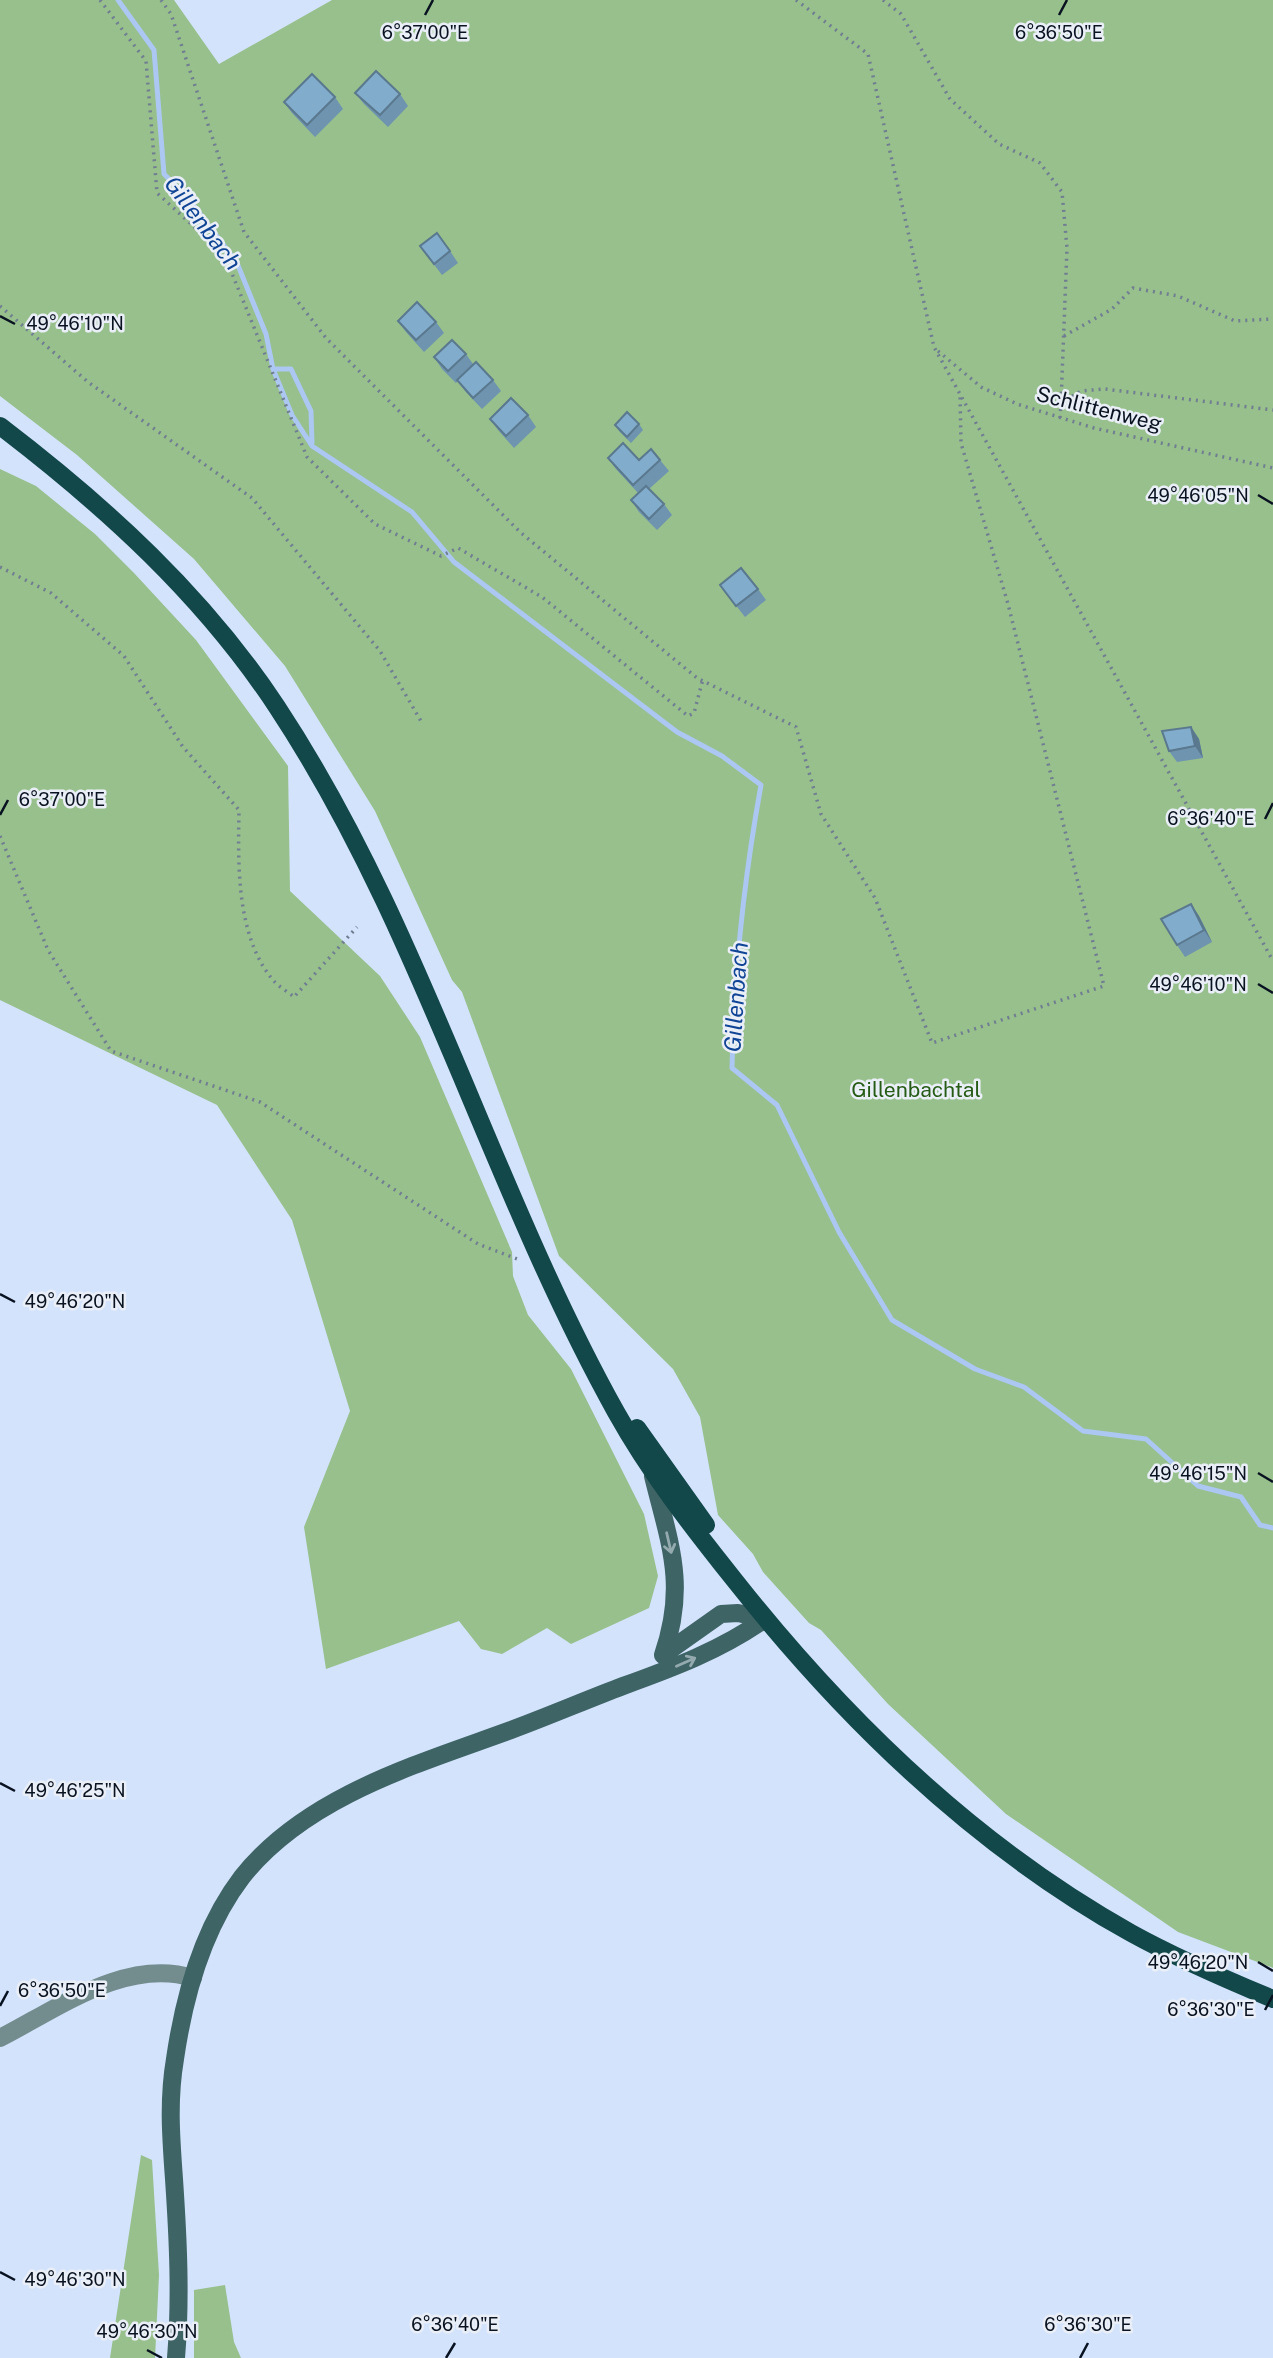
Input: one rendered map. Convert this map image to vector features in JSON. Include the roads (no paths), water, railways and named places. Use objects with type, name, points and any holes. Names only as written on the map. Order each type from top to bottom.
[{"type":"main road","points":[[0,426],[68,478],[146,549],[211,619],[275,704],[306,753],[372,877],[413,965],[497,1165],[584,1352],[653,1476],[765,1619],[885,1750],[958,1813],[1077,1901],[1133,1934],[1273,1999]]},
{"type":"main road","points":[[584,1352],[708,1527],[773,1612],[847,1696],[885,1750]]},
{"type":"main road","points":[[653,1476],[674,1562],[677,1597],[674,1624],[663,1655]]},
{"type":"main road","points":[[622,1687],[722,1614],[738,1612],[765,1619]]},
{"type":"main road","points":[[176,2358],[180,2283],[169,2110],[181,2020],[193,1978],[222,1910],[242,1878],[294,1827],[366,1787],[684,1664],[741,1636],[765,1619]]},
{"type":"street","points":[[0,2038],[123,1978],[152,1972],[173,1972],[193,1978]]},
{"type":"waterway","name":"Gillenbach","points":[[118,0],[154,50],[164,174],[188,198],[237,263],[266,334],[273,369],[292,415],[312,446],[412,512],[454,562],[677,732],[722,756],[761,785],[741,926],[732,1068],[777,1105],[839,1232],[892,1320],[975,1369],[1024,1387],[1083,1431],[1146,1439],[1198,1486],[1241,1497],[1260,1525],[1273,1528]]},
{"type":"waterway","name":"Gillenbach","points":[[273,369],[291,369],[311,411],[312,443]]},
{"type":"park label","name":"Gillenbachtal","points":[[916,1090]]}]
